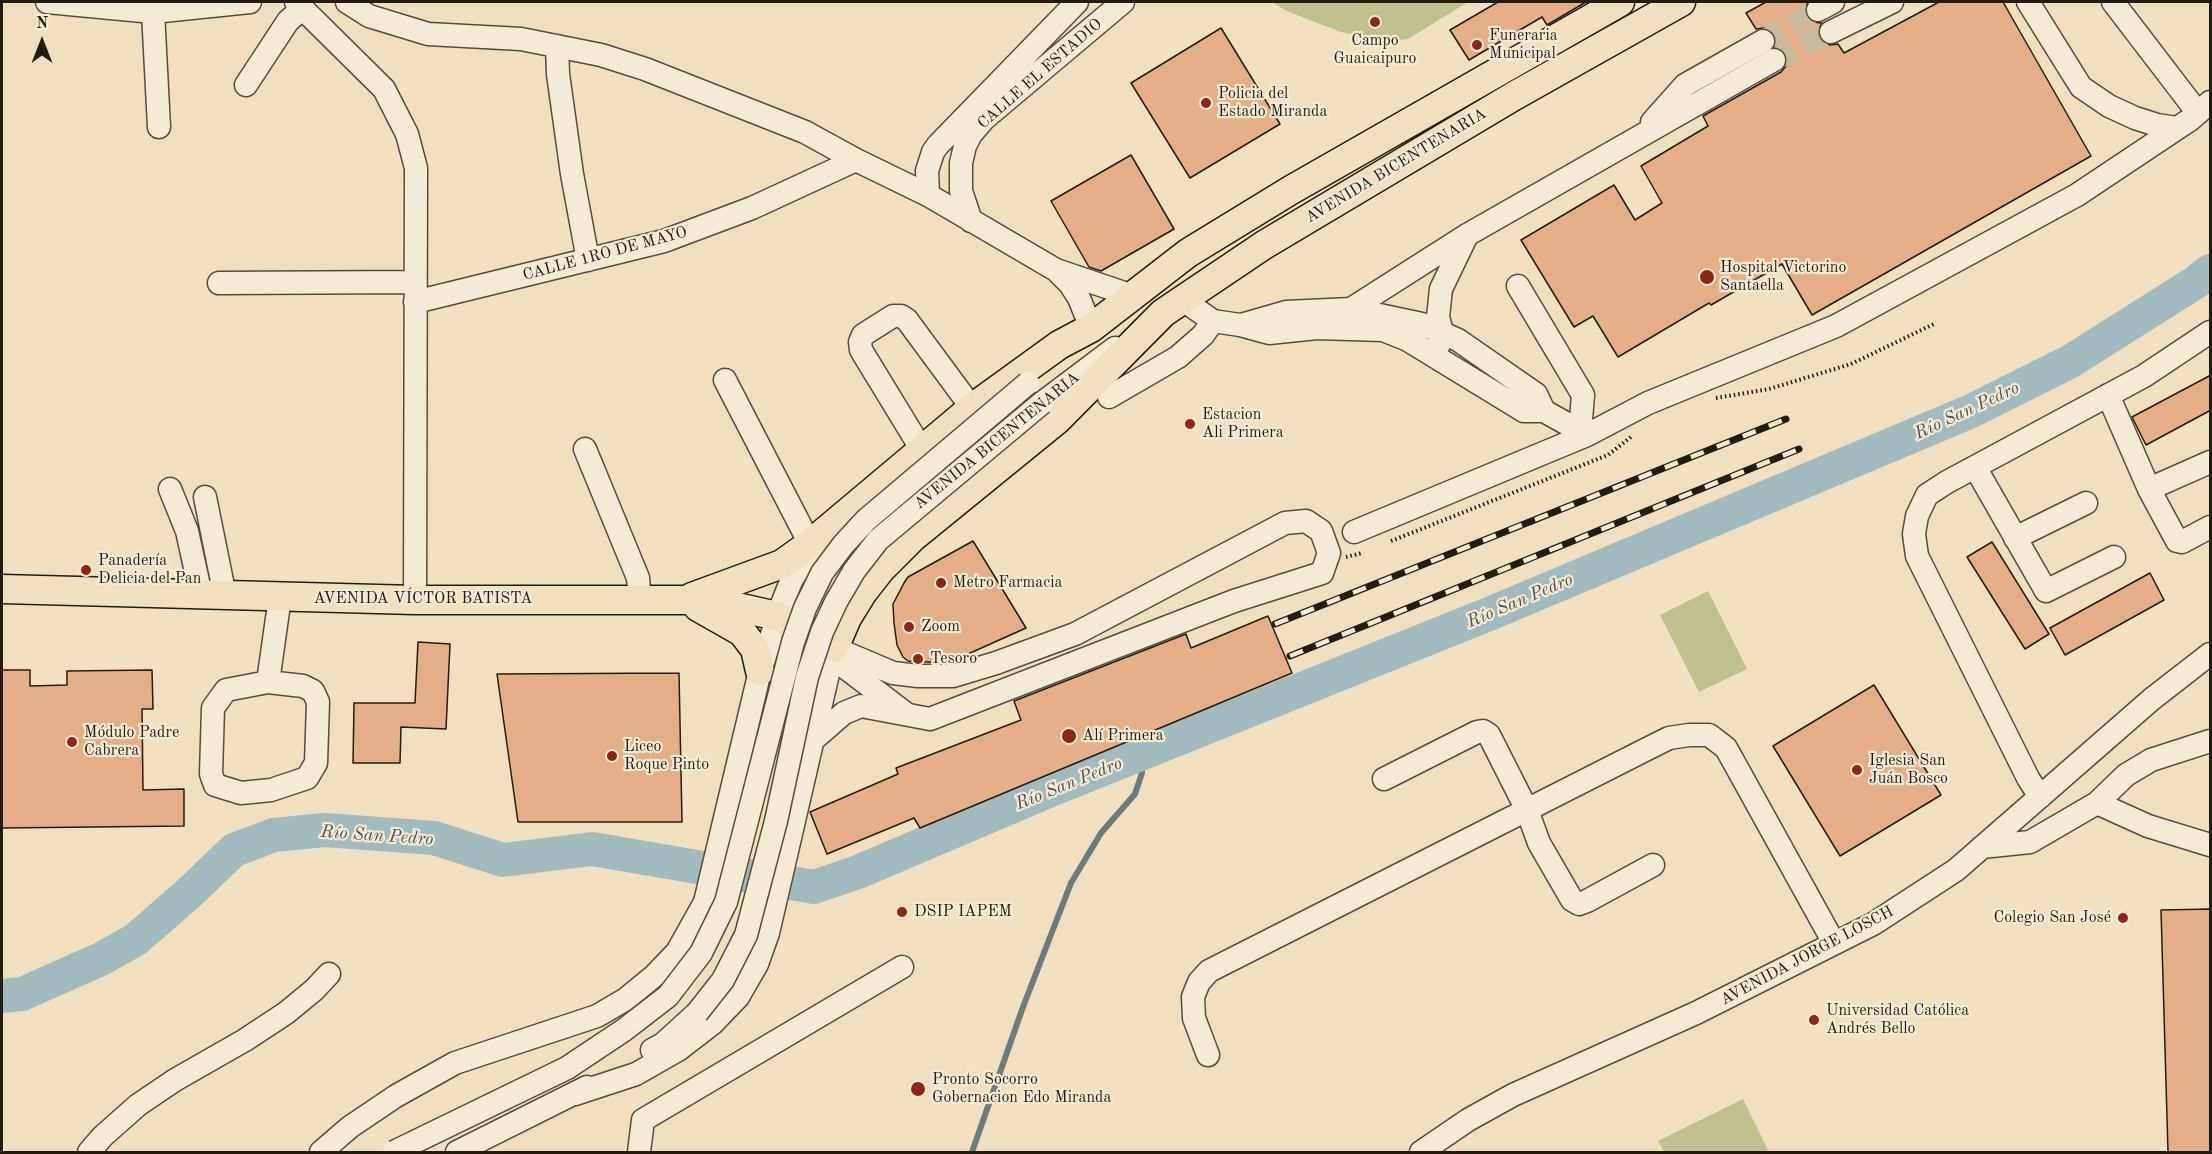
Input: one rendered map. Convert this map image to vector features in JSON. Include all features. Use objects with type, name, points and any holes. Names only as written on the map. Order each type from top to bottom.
[{"type":"main road","name":"AVENIDA BICENTENARIA","points":[[1088,330],[1188,253],[1291,190],[1620,2]]},
{"type":"main road","name":"AVENIDA BICENTENARIA","points":[[1173,307],[1274,239],[1514,96],[1681,2]]},
{"type":"main road","points":[[834,648],[847,618],[881,569],[912,538],[1057,420],[1173,307]]},
{"type":"main road","points":[[686,600],[782,564],[818,538],[972,408],[1059,345],[1088,330]]},
{"type":"main road","name":"AVENIDA VÍCTOR BATISTA","points":[[2,589],[415,600],[686,600],[728,605],[777,616],[834,648]]},
{"type":"main road","points":[[686,600],[742,632],[755,649],[760,671]]},
{"type":"street","points":[[47,2],[153,12],[250,2]]},
{"type":"street","points":[[347,2],[369,15],[428,34],[521,39],[600,55],[645,69],[805,132],[928,195],[1056,270],[1133,296]]},
{"type":"street","name":"CALLE EL ESTADIO","points":[[928,195],[927,171],[933,152],[938,145],[1077,2]]},
{"type":"street","name":"CALLE EL ESTADIO","points":[[971,221],[961,191],[961,163],[965,146],[971,135],[984,119],[1123,2]]},
{"type":"street","points":[[1831,32],[1892,2]]},
{"type":"street","points":[[2028,2],[2081,87],[2109,106],[2135,118],[2177,128]]},
{"type":"street","points":[[2042,27],[2050,2]]},
{"type":"street","points":[[1354,532],[1648,403],[1836,326],[2077,195],[2177,128],[2204,107],[2113,2]]},
{"type":"street","points":[[246,86],[299,5],[384,89],[407,134],[416,168],[415,600]]},
{"type":"street","points":[[153,12],[159,127]]},
{"type":"street","points":[[557,46],[558,74],[572,174],[588,260]]},
{"type":"street","points":[[1351,309],[1467,235],[1638,138],[1769,51]]},
{"type":"street","name":"CALLE 1RO DE MAYO","points":[[219,283],[415,292],[588,260],[675,237],[752,208],[856,160]]},
{"type":"street","points":[[1436,358],[1442,332],[1438,317],[1441,289],[1467,235]]},
{"type":"street","points":[[1056,270],[1070,284],[1079,298],[1088,330]]},
{"type":"street","points":[[1518,286],[1583,395],[1584,433]]},
{"type":"street","points":[[1173,307],[1213,321],[1269,333],[1317,328],[1383,330],[1408,340],[1524,411],[1544,411],[1584,433]]},
{"type":"street","name":"AVENIDA BICENTENARIA","points":[[575,1094],[663,1044],[697,1013],[723,980],[746,935],[776,821],[807,677],[822,632],[854,571],[878,540],[1042,403],[1173,307]]},
{"type":"street","points":[[1240,325],[1286,312],[1351,309],[1422,324],[1458,340],[1536,394],[1544,411]]},
{"type":"street","points":[[922,450],[861,350],[860,342],[863,335],[893,316],[901,316],[907,320],[972,408]]},
{"type":"street","points":[[1109,397],[1178,357],[1203,335],[1213,321]]},
{"type":"street","name":"AVENIDA BICENTENARIA","points":[[394,1152],[567,1068],[624,1030],[668,996],[701,953],[726,902],[793,642],[805,608],[822,573],[866,520],[1088,330]]},
{"type":"street","points":[[2040,797],[2028,778],[1917,556],[1914,534],[1917,516],[1927,495],[2144,376],[2211,332]]},
{"type":"street","points":[[321,1152],[350,1127],[396,1096],[454,1063],[597,1016],[626,999],[654,976],[677,952],[705,902],[760,671],[777,616],[792,579],[818,538],[724,380]]},
{"type":"street","points":[[2108,395],[2149,489],[2177,541],[2182,542],[2211,527]]},
{"type":"street","points":[[585,449],[638,578],[640,600]]},
{"type":"street","points":[[2149,489],[2211,462]]},
{"type":"street","points":[[1975,467],[2046,591],[2115,558]]},
{"type":"street","points":[[170,489],[213,596]]},
{"type":"street","points":[[206,497],[213,596]]},
{"type":"street","points":[[2015,538],[2086,503]]},
{"type":"street","points":[[813,739],[844,712],[861,706],[909,717],[930,719],[1234,600],[1322,573],[1329,553],[1321,531],[1306,521],[1285,523],[1075,634],[953,676],[893,673],[834,648]]},
{"type":"street","points":[[268,681],[280,597]]},
{"type":"street","points":[[834,648],[842,665],[909,717]]},
{"type":"street","points":[[458,1152],[575,1094],[636,1074],[678,1050],[713,1023],[738,997],[758,964],[768,933],[834,648]]},
{"type":"street","name":"AVENIDA JORGE LOSCH","points":[[1421,1152],[1468,1120],[1513,1095],[1696,1013],[1873,924],[1956,870],[2152,699],[2211,654]]},
{"type":"street","points":[[268,681],[303,686],[313,691],[318,702],[316,762],[307,778],[271,790],[241,793],[214,785],[211,774],[213,708],[226,690],[268,681]]},
{"type":"street","points":[[1384,779],[1477,732],[1483,732],[1489,735],[1527,810],[1539,843],[1572,900],[1579,904],[1653,865]]},
{"type":"street","points":[[1208,1055],[1194,1018],[1193,997],[1198,982],[1209,971],[1669,738],[1709,735],[1726,748],[1834,943]]},
{"type":"street","points":[[1982,847],[2030,842],[2097,803],[2126,774],[2151,760],[2211,741]]},
{"type":"street","points":[[2097,803],[2148,826],[2211,845]]},
{"type":"street","points":[[639,1152],[643,1120],[902,967]]},
{"type":"street","points":[[89,1152],[103,1136],[138,1105],[286,1013],[329,974]]},
{"type":"path","points":[[1715,399],[1769,389],[1851,364],[1936,323]]},
{"type":"path","points":[[1382,544],[1608,455],[1636,433]]},
{"type":"path","points":[[1329,553],[1340,559],[1372,549]]},
{"type":"green space","name":"Campo Guaicaipuro","points":[[1271,2],[1468,2],[1408,39],[1384,42],[1341,32],[1289,12]]},
{"type":"green space","points":[[1708,591],[1747,669],[1699,692],[1660,615]]},
{"type":"green space","points":[[1743,1099],[1768,1150],[1762,1152],[1664,1152],[1658,1141]]},
{"type":"building","name":"Funeraria Municipal","points":[[1498,2],[1586,2],[1547,25],[1542,17],[1469,60],[1450,30]]},
{"type":"building","points":[[1766,2],[1808,2],[1805,9],[1806,17],[1811,22],[1822,23],[1818,31],[1819,38],[1830,45],[1838,44],[1844,53],[1939,2],[2003,2],[2091,156],[1812,315],[1782,264],[1711,305],[1709,303],[1618,357],[1593,316],[1574,327],[1521,240],[1614,185],[1635,220],[1662,203],[1641,166],[1708,126],[1703,116],[1781,72],[1786,66],[1786,54],[1775,47],[1774,34],[1764,28],[1756,29],[1746,13]]},
{"type":"building","name":"Policia del Estado Miranda","points":[[1221,28],[1280,124],[1190,178],[1131,83]]},
{"type":"building","points":[[1131,155],[1174,229],[1101,271],[1089,267],[1051,201]]},
{"type":"building","points":[[2211,375],[2211,410],[2146,445],[2132,417]]},
{"type":"building","points":[[973,541],[1026,628],[948,663],[908,661],[903,657],[897,645],[893,604],[904,583],[908,577]]},
{"type":"building","points":[[1992,542],[2049,634],[2025,649],[1967,557]]},
{"type":"building","points":[[2150,573],[2164,600],[2065,655],[2050,628]]},
{"type":"building","points":[[1268,616],[1292,673],[920,828],[914,818],[827,854],[810,812],[898,774],[896,768],[1021,720],[1014,701],[1186,634],[1191,648]]},
{"type":"building","points":[[418,642],[450,644],[446,729],[401,727],[400,763],[353,763],[354,703],[415,703]]},
{"type":"building","name":"Módulo Padre Cabrera","points":[[2,670],[30,670],[30,686],[67,685],[67,671],[152,670],[153,709],[142,709],[143,790],[184,789],[184,826],[2,828]]},
{"type":"building","name":"Liceo Roque Pinto","points":[[679,673],[682,822],[518,822],[497,674]]},
{"type":"building","name":"Iglesia San Juán Bosco","points":[[1874,685],[1941,795],[1840,856],[1773,746]]},
{"type":"building","points":[[2211,909],[2211,1152],[2168,1152],[2161,910]]},
{"type":"waterway","name":"Río San Pedro","points":[[2,996],[22,994],[101,959],[135,940],[234,850],[274,835],[325,830],[434,838],[503,860],[592,849],[814,887],[858,872],[1048,791],[1489,614],[1969,412],[2071,361],[2210,271]]},
{"type":"waterway","points":[[972,1152],[1023,1007],[1071,883],[1101,833],[1135,794],[1142,773],[1142,754]]},
{"type":"tunnel","points":[[1763,41],[1818,10]]},
{"type":"tunnel","points":[[1774,60],[1831,32]]},
{"type":"railway","points":[[1275,624],[1786,419]]},
{"type":"railway","points":[[1290,656],[1799,449]]},
{"type":"place","name":"Campo Guaicaipuro","points":[[1375,22]]},
{"type":"place","name":"Funeraria Municipal","points":[[1477,45]]},
{"type":"place","name":"Policia del Estado Miranda","points":[[1206,103]]},
{"type":"place","name":"Hospital Victorino Santaella","points":[[1707,277]]},
{"type":"place","name":"Estacion Ali Primera","points":[[1190,424]]},
{"type":"place","name":"Panadería Delicia del Pan","points":[[86,570]]},
{"type":"place","name":"Metro Farmacia","points":[[941,583]]},
{"type":"place","name":"Zoom","points":[[909,627]]},
{"type":"place","name":"Tesoro","points":[[918,659]]},
{"type":"place","name":"Alí Primera","points":[[1069,736]]},
{"type":"place","name":"Módulo Padre Cabrera","points":[[72,742]]},
{"type":"place","name":"Liceo Roque Pinto","points":[[612,756]]},
{"type":"place","name":"Iglesia San Juán Bosco","points":[[1857,770]]},
{"type":"place","name":"DSIP IAPEM","points":[[902,912]]},
{"type":"place","name":"Colegio San José","points":[[2123,918]]},
{"type":"place","name":"Universidad Católica Andrés Bello","points":[[1814,1020]]},
{"type":"place","name":"Pronto Socorro Gobernacion Edo Miranda","points":[[918,1089]]}]
